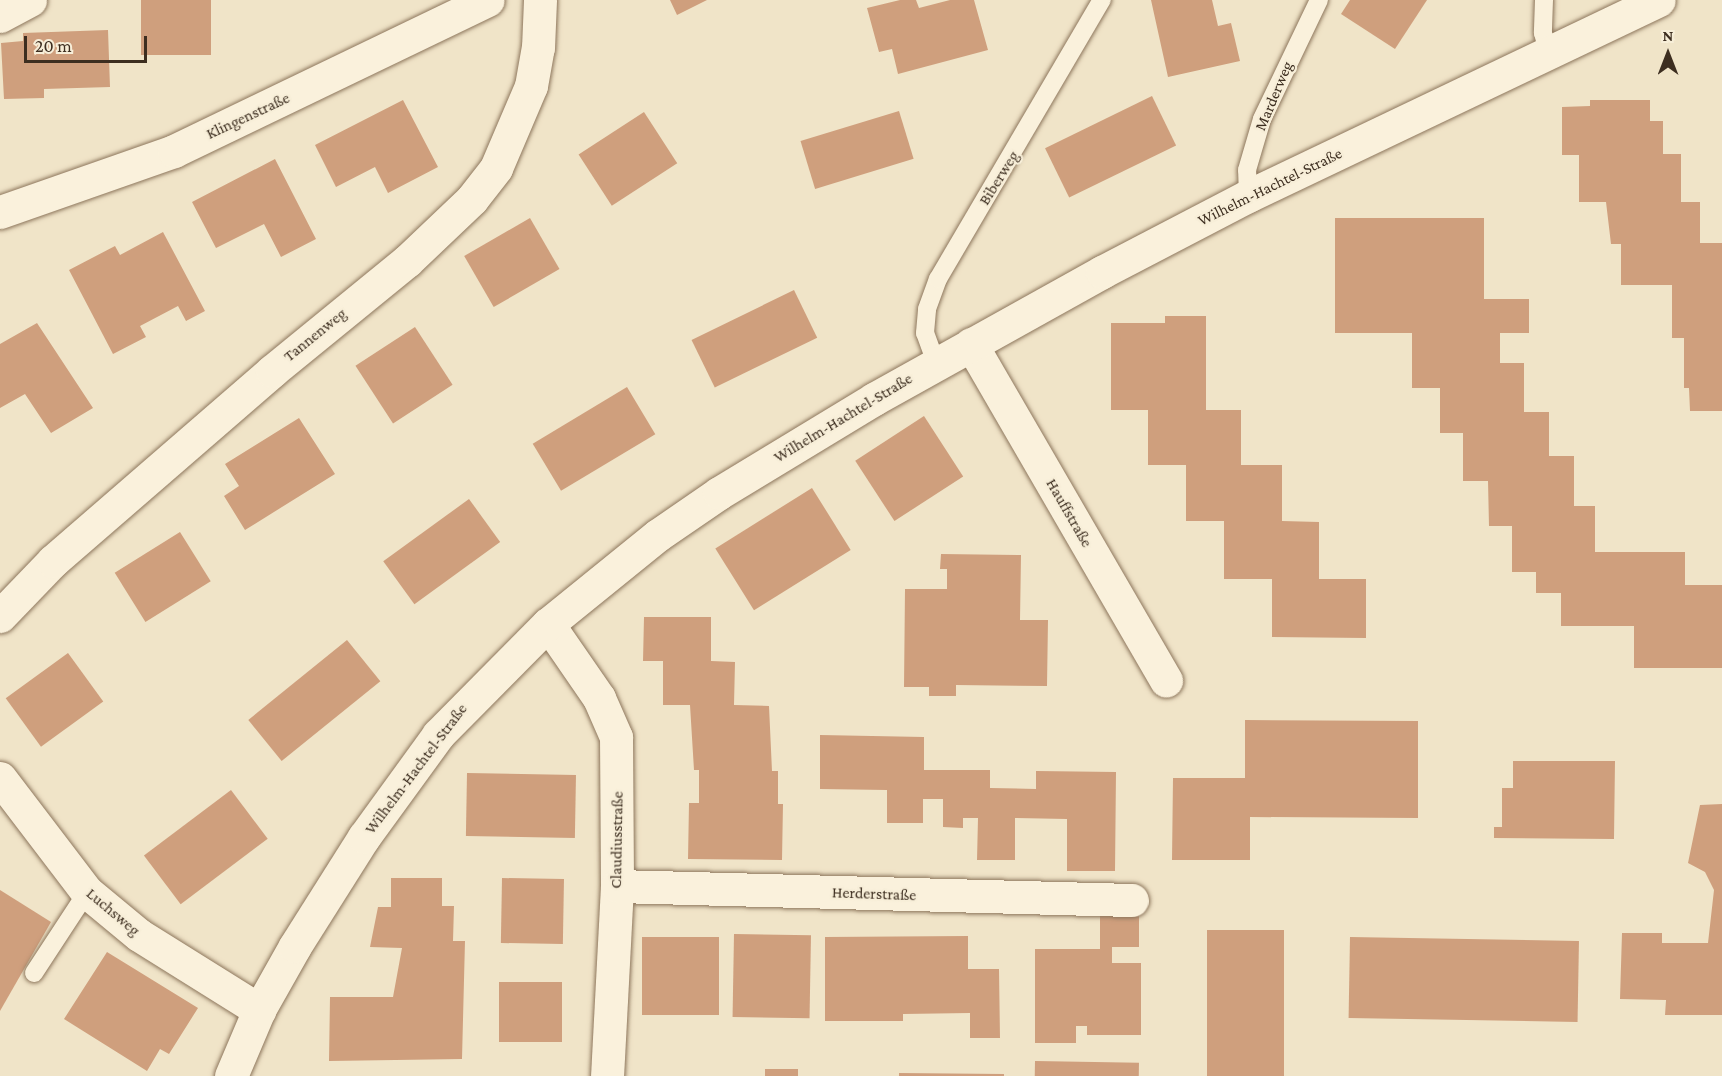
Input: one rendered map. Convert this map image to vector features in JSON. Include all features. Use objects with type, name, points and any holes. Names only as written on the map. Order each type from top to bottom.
[{"type":"street","points":[[0,16],[30,0]]},
{"type":"street","name":"Tannenweg","points":[[0,616],[53,561],[264,377],[407,261],[472,199],[501,158],[531,86],[538,48],[540,0]]},
{"type":"street","name":"Wilhelm-Hachtel-Straße","points":[[231,1076],[259,1010],[330,889],[424,753],[470,698],[548,624],[599,580],[719,493],[936,363],[1248,196],[1549,55],[1659,0]]},
{"type":"street","name":"Klingenstraße","points":[[0,212],[174,151],[480,2]]},
{"type":"street","name":"Hauffstraße","points":[[971,344],[1166,681]]},
{"type":"street","name":"Claudiusstraße","points":[[548,624],[599,698],[616,738],[616,886],[608,1076]]},
{"type":"street","name":"Luchsweg","points":[[0,778],[87,892],[139,935],[259,1010]]},
{"type":"street","name":"Herderstraße","points":[[616,886],[1132,900]]},
{"type":"lane","name":"Biberweg","points":[[936,363],[925,333],[927,309],[938,279],[1102,0]]},
{"type":"lane","name":"Marderweg","points":[[1248,196],[1247,170],[1262,120],[1319,0]]},
{"type":"lane","points":[[1544,0],[1543,33],[1549,55]]},
{"type":"lane","points":[[34,974],[87,892]]},
{"type":"building","points":[[141,0],[211,0],[211,55],[141,55]]},
{"type":"building","points":[[670,0],[707,0],[677,15]]},
{"type":"building","points":[[900,0],[916,0],[919,8],[950,0],[974,0],[988,50],[898,74],[892,49],[879,52],[867,8]]},
{"type":"building","points":[[1151,0],[1212,0],[1218,26],[1231,23],[1240,61],[1168,77]]},
{"type":"building","points":[[1350,0],[1427,0],[1395,49],[1341,14]]},
{"type":"building","points":[[108,30],[110,87],[44,89],[44,98],[4,99],[1,43],[23,41],[23,33]]},
{"type":"building","points":[[1152,96],[1176,145],[1069,198],[1045,148]]},
{"type":"building","points":[[403,100],[438,167],[388,193],[375,167],[336,187],[315,145]]},
{"type":"building","points":[[1590,100],[1650,100],[1650,121],[1663,121],[1663,154],[1681,154],[1681,202],[1700,202],[1700,243],[1722,243],[1722,411],[1690,411],[1689,388],[1684,388],[1684,338],[1672,338],[1672,285],[1621,285],[1621,244],[1611,244],[1606,202],[1579,202],[1579,155],[1562,155],[1562,107],[1590,106]]},
{"type":"building","points":[[899,111],[914,159],[815,189],[801,141]]},
{"type":"building","points":[[644,112],[677,163],[612,206],[579,154]]},
{"type":"building","points":[[275,159],[316,239],[281,257],[264,224],[216,248],[192,202]]},
{"type":"building","points":[[530,218],[560,269],[494,307],[464,256]]},
{"type":"building","points":[[1335,218],[1484,218],[1484,299],[1529,299],[1529,333],[1500,333],[1500,363],[1524,363],[1524,412],[1549,412],[1549,456],[1574,456],[1574,506],[1595,506],[1595,552],[1685,552],[1685,585],[1722,585],[1722,668],[1634,668],[1634,626],[1561,626],[1561,593],[1536,593],[1536,572],[1512,572],[1512,526],[1489,526],[1488,481],[1463,481],[1463,433],[1440,433],[1440,388],[1412,388],[1412,333],[1335,333]]},
{"type":"building","points":[[163,232],[205,311],[186,321],[178,306],[140,326],[146,337],[113,354],[69,270],[115,246],[120,255]]},
{"type":"building","points":[[794,290],[817,338],[715,388],[692,340]]},
{"type":"building","points":[[1165,316],[1206,316],[1206,410],[1241,410],[1241,465],[1282,465],[1282,521],[1319,522],[1319,579],[1366,579],[1366,638],[1272,637],[1272,579],[1224,579],[1224,521],[1186,521],[1186,465],[1148,465],[1148,410],[1111,410],[1111,323],[1165,323]]},
{"type":"building","points":[[37,323],[93,408],[51,433],[25,394],[0,408],[0,344]]},
{"type":"building","points":[[415,327],[453,385],[393,424],[355,366]]},
{"type":"building","points":[[627,387],[655,434],[561,491],[533,444]]},
{"type":"building","points":[[924,416],[963,476],[894,521],[855,461]]},
{"type":"building","points":[[299,418],[335,474],[245,530],[224,496],[239,486],[225,464]]},
{"type":"building","points":[[812,488],[851,550],[754,610],[715,548]]},
{"type":"building","points":[[469,499],[500,542],[414,604],[383,561]]},
{"type":"building","points":[[180,532],[211,581],[145,622],[115,573]]},
{"type":"building","points":[[941,554],[1021,555],[1020,620],[1048,620],[1047,686],[956,685],[956,696],[929,696],[929,687],[904,687],[905,589],[947,589],[947,569],[940,569]]},
{"type":"building","points":[[644,617],[711,617],[711,661],[735,662],[734,705],[769,706],[772,771],[778,771],[778,804],[783,804],[782,860],[688,859],[689,803],[699,803],[699,770],[694,770],[690,705],[663,705],[663,661],[643,661]]},
{"type":"building","points":[[347,640],[380,681],[282,761],[248,720]]},
{"type":"building","points":[[68,653],[103,702],[41,747],[6,698]]},
{"type":"building","points":[[1245,720],[1418,721],[1418,818],[1250,817],[1250,860],[1172,860],[1173,778],[1245,778]]},
{"type":"building","points":[[820,735],[924,737],[924,770],[990,770],[990,788],[1036,789],[1036,771],[1116,772],[1115,871],[1067,871],[1067,819],[1015,818],[1015,860],[977,860],[978,818],[963,818],[963,828],[943,827],[943,799],[923,799],[923,823],[887,823],[887,790],[820,789]]},
{"type":"building","points":[[1513,761],[1615,761],[1614,839],[1494,838],[1494,827],[1502,827],[1502,788],[1513,788]]},
{"type":"building","points":[[467,773],[576,775],[575,838],[466,836]]},
{"type":"building","points":[[231,790],[268,839],[181,904],[144,856]]},
{"type":"building","points":[[1722,804],[1722,1015],[1665,1015],[1666,1000],[1620,999],[1622,933],[1662,933],[1662,943],[1708,943],[1714,890],[1705,872],[1688,863],[1700,805]]},
{"type":"building","points":[[391,878],[442,878],[442,906],[454,906],[453,941],[465,941],[462,1059],[329,1061],[330,997],[393,997],[402,948],[370,947],[378,907],[391,907]]},
{"type":"building","points":[[502,878],[564,879],[563,944],[501,943]]},
{"type":"building","points":[[0,890],[51,922],[0,1011]]},
{"type":"building","points":[[1100,912],[1139,912],[1139,947],[1112,947],[1112,963],[1141,963],[1141,1035],[1087,1035],[1087,1026],[1076,1026],[1076,1043],[1035,1043],[1035,949],[1100,949]]},
{"type":"building","points":[[1207,930],[1284,930],[1284,1076],[1207,1076]]},
{"type":"building","points":[[734,934],[811,935],[810,1018],[733,1017]]},
{"type":"building","points":[[968,936],[968,969],[999,969],[1000,1038],[970,1038],[970,1013],[903,1014],[903,1021],[825,1021],[825,937]]},
{"type":"building","points":[[642,937],[719,937],[719,1015],[642,1015]]},
{"type":"building","points":[[1350,937],[1579,941],[1578,1022],[1349,1018]]},
{"type":"building","points":[[107,952],[198,1008],[169,1054],[160,1049],[147,1071],[64,1019]]},
{"type":"building","points":[[499,982],[562,982],[562,1042],[499,1042]]},
{"type":"building","points":[[1035,1061],[1139,1063],[1139,1076],[1035,1076]]},
{"type":"building","points":[[765,1069],[798,1069],[798,1076],[765,1076]]},
{"type":"building","points":[[899,1073],[1004,1074],[1004,1076],[899,1076]]}]
